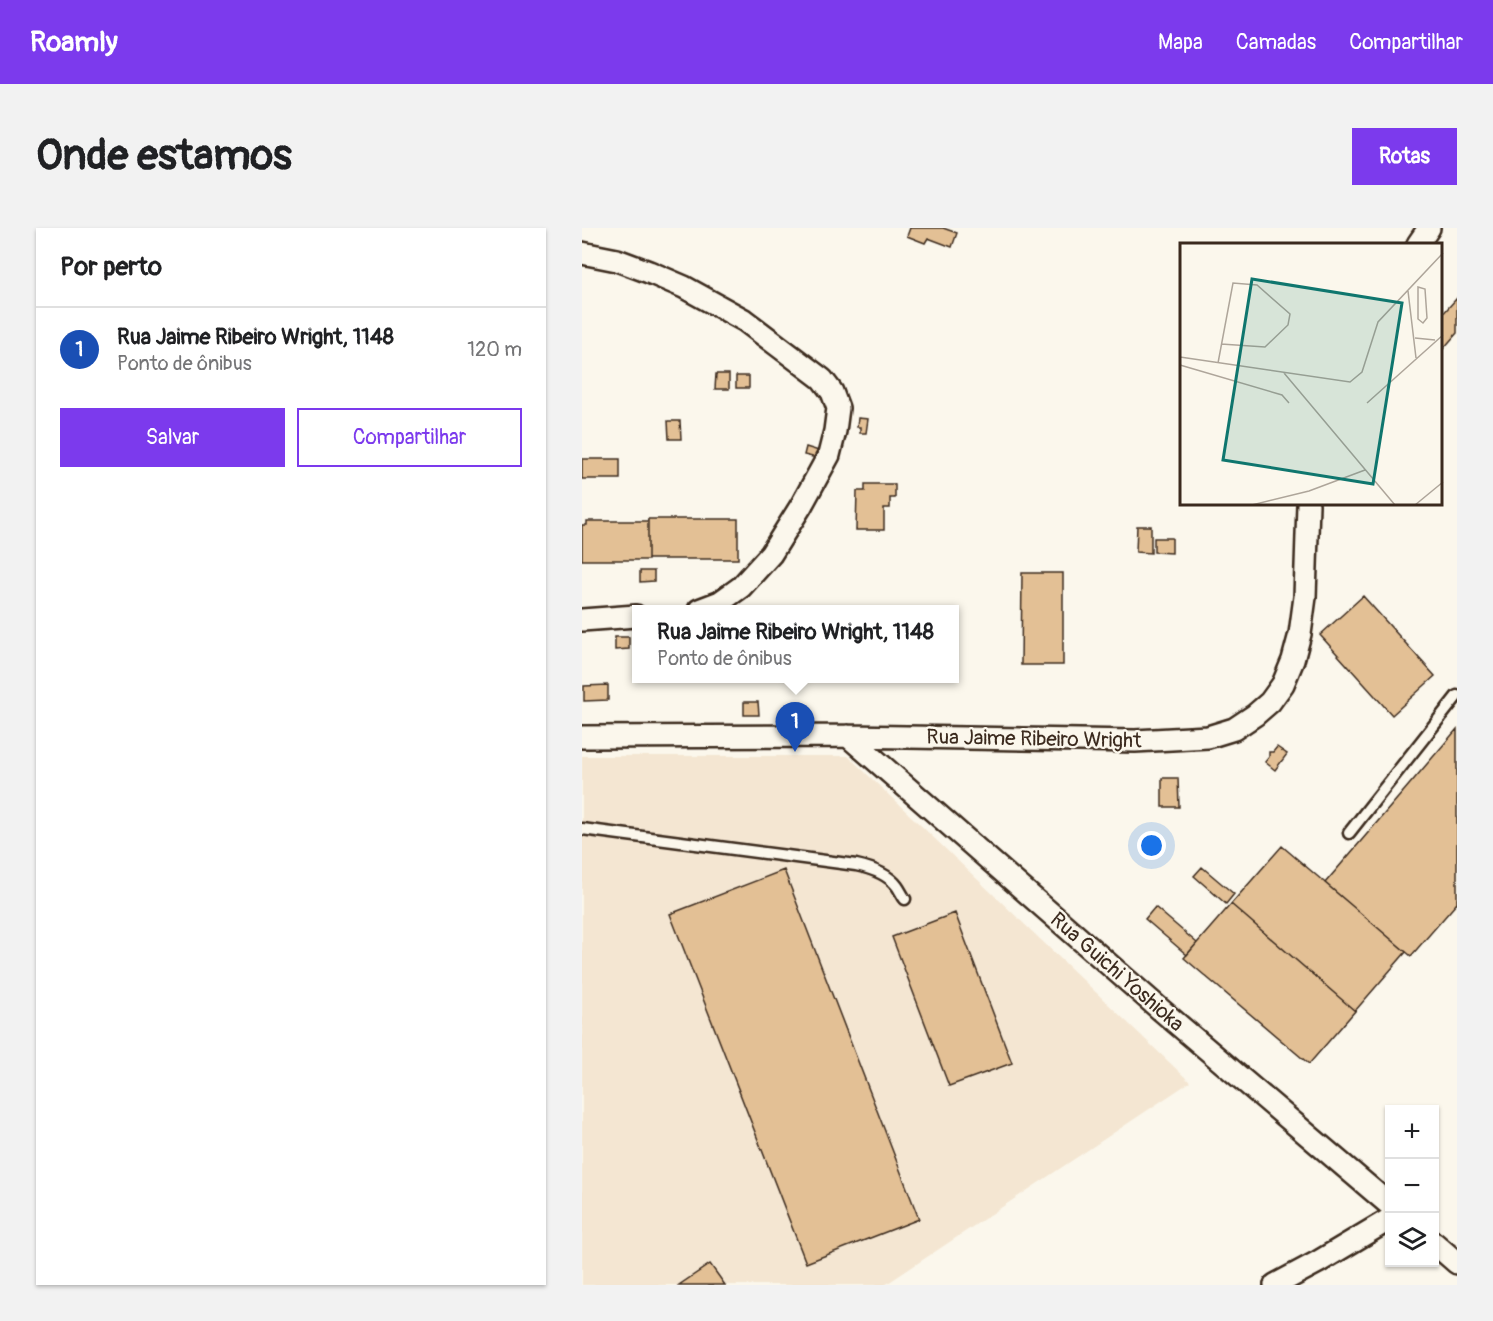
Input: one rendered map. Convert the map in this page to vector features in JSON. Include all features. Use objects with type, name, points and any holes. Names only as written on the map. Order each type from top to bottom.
[{"type":"street","points":[[1419,243],[1430,228]]},
{"type":"street","points":[[582,253],[617,260],[649,272],[684,287],[744,320],[822,379],[832,392],[838,408],[829,455],[771,554],[741,587],[720,602],[711,605]]},
{"type":"street","name":"Rua Jaime Ribeiro Wright","points":[[582,737],[848,736],[1135,741],[1208,737],[1234,729],[1270,702],[1283,684],[1293,660],[1300,634],[1305,597],[1308,506]]},
{"type":"street","points":[[582,620],[632,616]]},
{"type":"street","name":"Rua Guichi Yoshioka","points":[[848,736],[1161,1010],[1385,1202]]},
{"type":"street","points":[[1275,1285],[1385,1221]]},
{"type":"street","points":[[1439,1247],[1457,1263]]},
{"type":"lane","points":[[1349,832],[1457,696]]},
{"type":"lane","points":[[582,829],[856,865],[869,868],[885,876],[896,884],[905,899]]},
{"type":"shaded area","points":[[582,756],[848,756],[1190,1082],[885,1285],[582,1285]]},
{"type":"building","points":[[910,228],[943,228],[957,233],[952,247],[928,238],[925,243],[907,236]]},
{"type":"building","points":[[1457,298],[1457,333],[1443,349],[1442,348],[1442,315]]},
{"type":"building","points":[[716,374],[729,374],[729,389],[715,389]]},
{"type":"building","points":[[736,376],[749,376],[749,388],[736,388]]},
{"type":"building","points":[[858,418],[868,419],[866,433],[860,433],[860,427],[857,427]]},
{"type":"building","points":[[668,421],[680,421],[681,439],[669,439]]},
{"type":"building","points":[[806,447],[819,451],[817,458],[804,455]]},
{"type":"building","points":[[582,459],[620,459],[620,479],[582,479]]},
{"type":"building","points":[[865,484],[895,484],[895,498],[890,498],[890,508],[884,508],[884,530],[856,530],[857,491],[865,491]]},
{"type":"building","points":[[648,519],[738,519],[738,559],[648,559]]},
{"type":"building","points":[[587,521],[648,521],[648,560],[582,560],[582,525],[587,525]]},
{"type":"building","points":[[1137,526],[1151,526],[1151,553],[1136,552]]},
{"type":"building","points":[[1154,538],[1172,538],[1172,553],[1154,552]]},
{"type":"building","points":[[640,571],[654,571],[654,581],[640,582]]},
{"type":"building","points":[[1022,573],[1063,573],[1063,665],[1021,665]]},
{"type":"building","points":[[1363,596],[1435,676],[1392,715],[1320,635]]},
{"type":"building","points":[[615,637],[629,637],[629,649],[615,650]]},
{"type":"building","points":[[608,685],[608,700],[584,701],[584,686]]},
{"type":"building","points":[[744,702],[758,702],[759,715],[744,715]]},
{"type":"building","points":[[1457,729],[1457,903],[1411,956],[1325,883]]},
{"type":"building","points":[[1277,747],[1287,754],[1275,770],[1265,762],[1269,757],[1269,752],[1273,752]]},
{"type":"building","points":[[1162,778],[1178,778],[1179,807],[1162,807]]},
{"type":"building","points":[[1282,846],[1406,952],[1355,1011],[1231,904]]},
{"type":"building","points":[[1202,867],[1234,894],[1226,904],[1194,876]]},
{"type":"building","points":[[784,870],[919,1219],[806,1263],[670,914]]},
{"type":"building","points":[[1231,904],[1355,1011],[1309,1064],[1184,958]]},
{"type":"building","points":[[1155,907],[1197,943],[1187,955],[1145,919]]},
{"type":"building","points":[[955,913],[1012,1063],[949,1086],[892,937]]},
{"type":"building","points":[[710,1264],[725,1285],[679,1285]]},
{"type":"place","name":"Rua Jaime Ribeiro Wright, 1148","points":[[795,752]]}]
